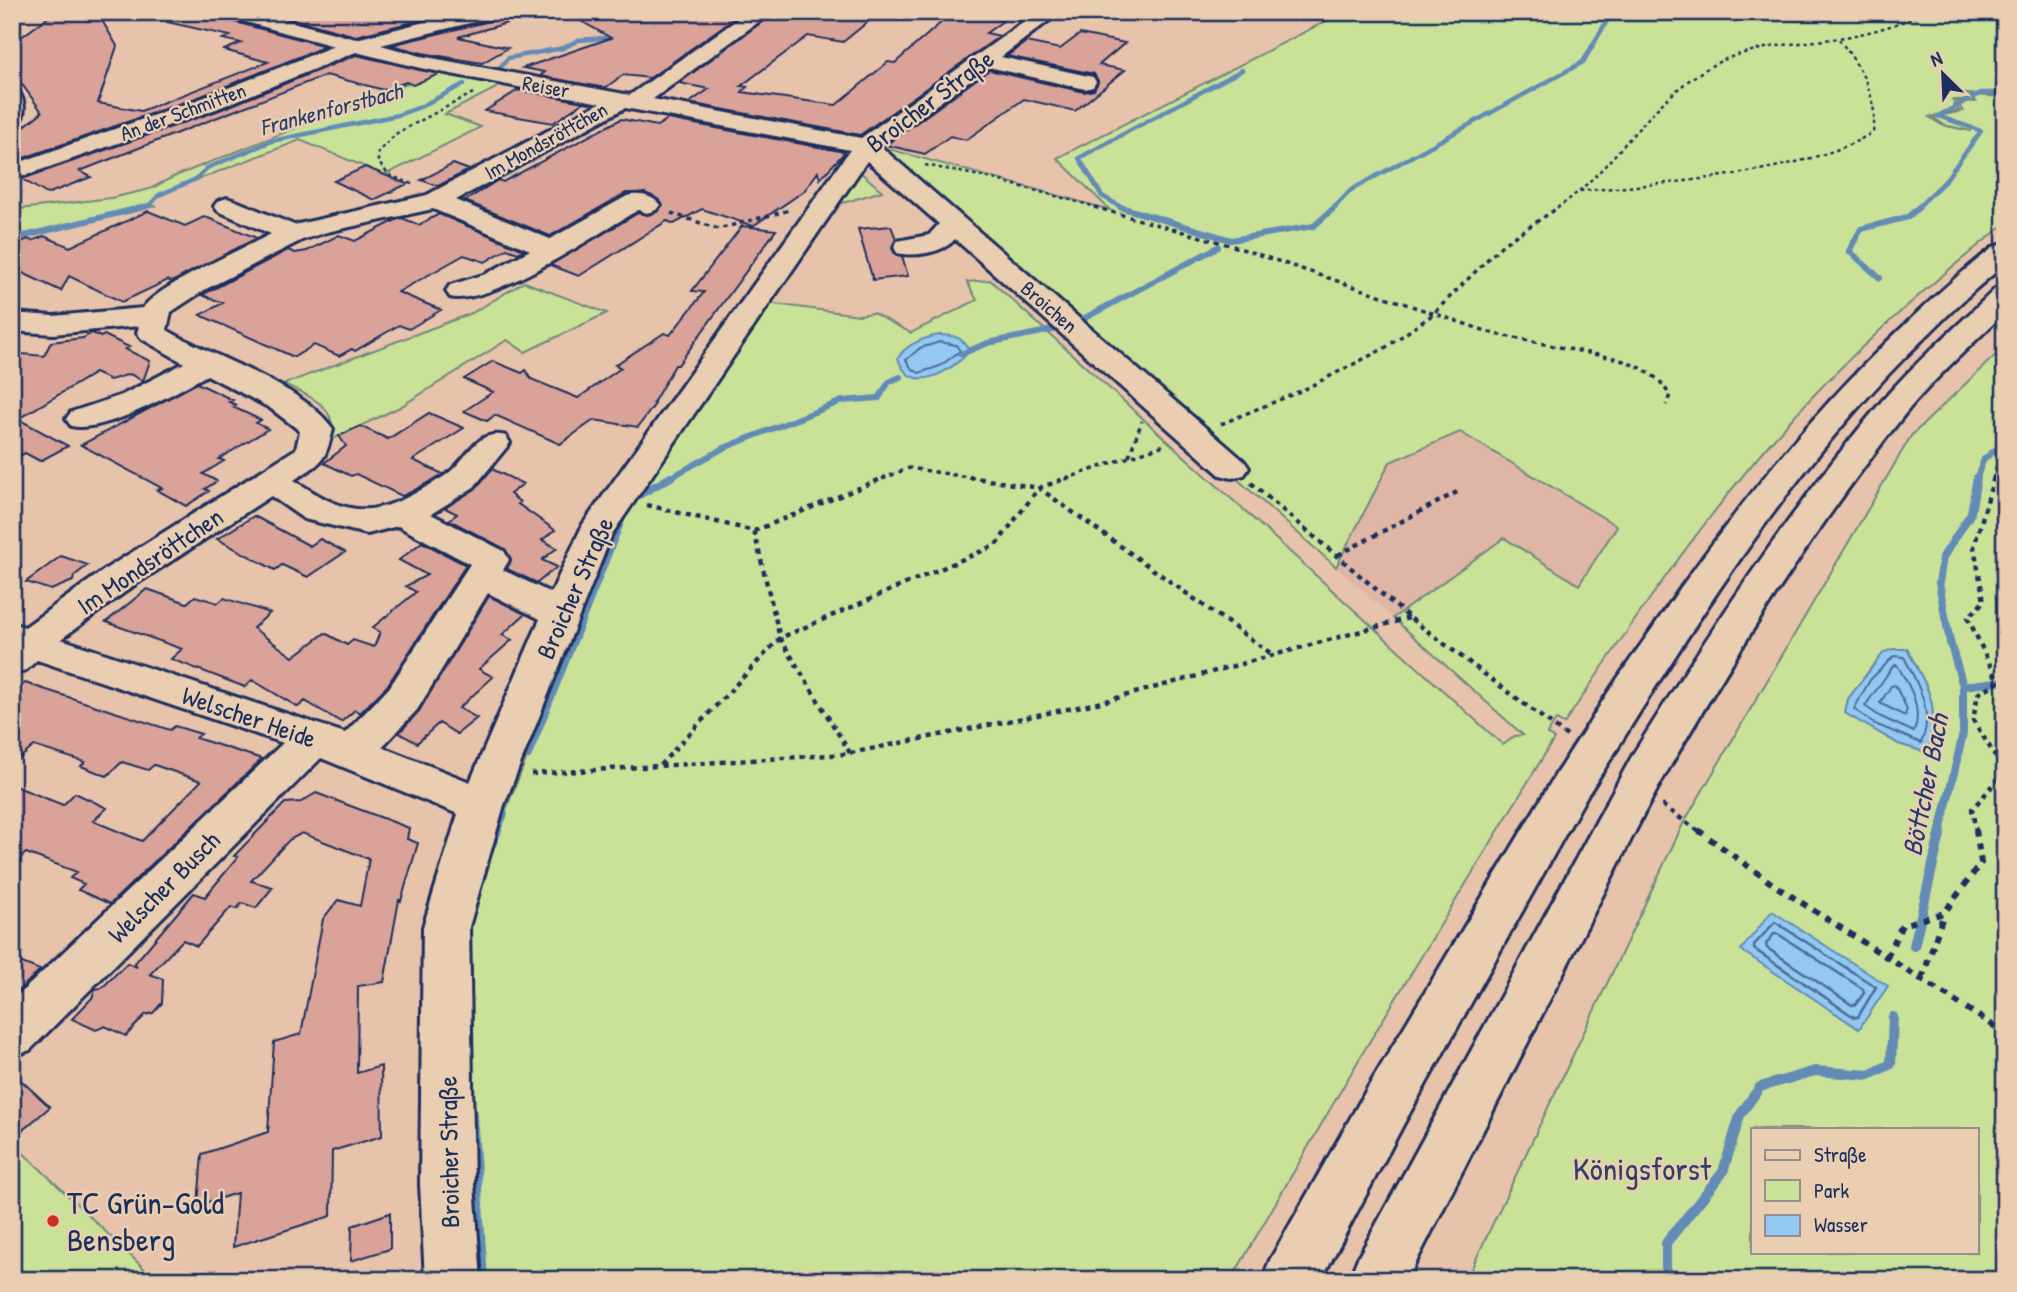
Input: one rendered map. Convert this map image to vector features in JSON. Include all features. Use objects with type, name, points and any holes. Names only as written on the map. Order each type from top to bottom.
[{"type":"main road","name":"Reiser","points":[[232,12],[351,46],[495,78],[872,152]]},
{"type":"main road","name":"An der Schmitten","points":[[12,173],[208,104],[351,46],[491,12]]},
{"type":"main road","name":"Im Mondsröttchen","points":[[18,647],[138,565],[311,454],[317,429],[299,411],[205,364],[152,333],[157,308],[196,283],[293,234],[321,225],[435,201],[627,102],[762,12]]},
{"type":"main road","name":"Broicher Straße","points":[[453,1280],[447,1184],[446,928],[482,806],[595,532],[825,200],[872,152],[984,60],[1050,12]]},
{"type":"main road","points":[[984,60],[1085,82]]},
{"type":"main road","points":[[12,100],[12,116]]},
{"type":"main road","name":"Broichen","points":[[872,152],[1232,468]]},
{"type":"main road","name":"Im Mondsröttchen","points":[[435,201],[552,249]]},
{"type":"main road","points":[[460,290],[496,280],[636,201],[647,205]]},
{"type":"main road","points":[[227,206],[293,234]]},
{"type":"main road","points":[[907,247],[938,242],[954,223]]},
{"type":"main road","points":[[1290,1280],[1583,752],[1757,509],[1842,404],[1918,327],[1982,268],[2005,252]]},
{"type":"main road","points":[[1377,1280],[1731,629],[1805,522],[1895,406],[2005,295]]},
{"type":"main road","points":[[12,322],[53,325],[156,316]]},
{"type":"main road","points":[[82,419],[132,402],[205,364]]},
{"type":"main road","points":[[272,481],[316,511],[367,523],[402,513],[463,480],[494,443]]},
{"type":"main road","points":[[402,513],[491,560],[482,575],[561,614]]},
{"type":"main road","name":"Welscher Busch","points":[[12,1034],[333,746],[403,699],[482,575]]},
{"type":"main road","name":"Welscher Heide","points":[[18,647],[333,746],[482,806]]},
{"type":"path","points":[[660,765],[780,638],[996,545],[1039,488],[1262,408],[1330,376],[1402,337],[1431,316],[1503,244],[1580,191],[1684,83],[1699,72],[1756,52],[1891,27],[1926,12]]},
{"type":"path","points":[[1580,191],[1670,184],[1821,154],[1860,143],[1873,132],[1874,111],[1869,86],[1838,38]]},
{"type":"path","points":[[435,201],[432,192],[387,174],[380,165],[378,156],[384,142],[416,121],[463,101],[495,78]]},
{"type":"path","points":[[872,152],[970,172],[1233,246],[1431,316],[1498,335],[1598,354],[1632,364],[1660,380],[1670,396],[1667,405]]},
{"type":"path","points":[[647,205],[718,229],[825,200]]},
{"type":"path","points":[[1129,457],[1151,396]]},
{"type":"path","points":[[1922,979],[1944,913],[1981,863],[1972,809],[2005,772],[1973,720],[1978,694],[1998,682],[1968,618],[1984,601],[1974,547],[2000,455],[2005,453]]},
{"type":"path","points":[[619,498],[754,531],[909,468],[1039,488],[1273,655]]},
{"type":"path","points":[[1232,468],[1338,555],[1409,618],[1583,752]]},
{"type":"path","points":[[1338,555],[1457,492]]},
{"type":"path","points":[[754,531],[780,638],[850,753]]},
{"type":"path","points":[[497,769],[532,774],[850,753],[1102,702],[1409,618]]},
{"type":"path","points":[[1643,793],[1774,884],[2005,1032]]},
{"type":"path","points":[[1887,957],[1902,925],[1944,913]]},
{"type":"shaded area","points":[[1460,432],[1617,527],[1579,585],[1504,538],[1393,618],[1336,567],[1390,462]]},
{"type":"green space","points":[[1344,12],[2005,12],[2005,86],[2000,92],[2005,93],[2005,96],[1965,94],[1971,100],[1952,100],[1959,110],[1929,117],[1942,125],[1971,131],[1944,125],[1933,117],[1963,111],[1956,101],[1976,102],[1970,95],[2005,97],[2005,224],[1883,327],[1799,411],[1689,544],[1564,724],[1556,720],[1547,734],[1554,739],[1365,1049],[1231,1280],[483,1280],[460,925],[631,496],[766,303],[859,315],[873,313],[911,333],[977,300],[967,282],[990,280],[1503,745],[1515,736],[1523,735],[1393,618],[1504,538],[1579,585],[1617,526],[1460,432],[1390,462],[1336,567],[870,152],[878,146],[1110,210],[1057,158]]},
{"type":"green space","points":[[436,72],[502,85],[445,114],[481,127],[385,175],[300,140],[158,195],[149,204],[155,206],[12,240],[12,210],[111,198],[150,189],[173,177]]},
{"type":"green space","points":[[858,170],[882,191],[833,206]]},
{"type":"green space","points":[[524,282],[607,313],[525,352],[507,340],[400,407],[331,440],[333,429],[327,411],[312,398],[284,384],[472,313]]},
{"type":"green space","name":"Königsforst","points":[[2005,346],[2005,1280],[1466,1280],[1683,824],[1911,436]],"holes":[[[1907,649],[1922,677],[1933,709],[1928,753],[1899,744],[1845,713],[1848,699],[1874,664]],[[1742,949],[1887,986],[1887,987],[1858,1028]]]},
{"type":"green space","name":"TC Grün-Gold Bensberg","points":[[12,1143],[33,1162],[156,1280],[12,1280]]},
{"type":"water","points":[[939,335],[958,338],[965,343],[969,352],[941,373],[921,379],[911,376],[904,370],[898,358],[901,353],[911,345]]},
{"type":"water","points":[[1907,649],[1931,699],[1933,721],[1928,753],[1899,744],[1845,713],[1848,699],[1884,652]]},
{"type":"water","points":[[1772,911],[1888,986],[1859,1029],[1741,950]]},
{"type":"building","points":[[55,12],[97,12],[117,46],[98,103],[141,111],[268,62],[224,50],[241,43],[223,39],[230,36],[167,22],[168,12],[219,12],[223,19],[326,46],[199,97],[12,162],[12,136],[42,112],[16,76],[18,66],[12,67],[12,44]]},
{"type":"building","points":[[266,12],[453,12],[356,36]]},
{"type":"building","points":[[503,12],[521,12],[521,19],[458,37],[508,48],[482,63],[391,45],[499,19]]},
{"type":"building","points":[[565,12],[743,12],[650,78],[623,75],[605,88],[540,76],[545,72],[523,68],[611,38]]},
{"type":"building","points":[[775,12],[880,12],[843,42],[808,36],[741,86],[747,87],[742,92],[836,105],[888,62],[895,63],[953,12],[965,12],[1003,21],[986,33],[1000,36],[860,135],[689,103],[709,89],[679,83]]},
{"type":"building","points":[[1080,34],[1125,43],[1099,65],[1125,70],[1075,111],[1024,99],[966,140],[950,136],[925,154],[886,145],[989,70],[1084,92],[1094,90],[1098,81],[1094,74],[1007,56],[1026,42],[1060,49]]},
{"type":"building","points":[[356,55],[439,74],[413,85],[406,82],[384,90],[326,75],[80,171],[91,177],[47,194],[22,179],[217,111]]},
{"type":"building","points":[[518,90],[584,102],[553,123],[485,111]]},
{"type":"building","points":[[621,119],[657,126],[668,119],[845,152],[820,179],[818,172],[804,191],[753,226],[702,209],[674,224],[667,221],[579,276],[550,265],[638,213],[648,215],[657,212],[663,205],[659,200],[645,193],[626,193],[550,236],[465,201],[498,180],[503,182]]},
{"type":"building","points":[[453,164],[469,170],[438,186],[421,180]]},
{"type":"building","points":[[365,167],[407,184],[374,200],[334,181]]},
{"type":"building","points":[[148,211],[185,226],[204,217],[257,238],[172,282],[168,280],[122,302],[69,276],[61,291],[12,268],[12,246],[28,239],[32,241],[44,236],[70,247]]},
{"type":"building","points":[[439,214],[524,250],[518,253],[507,249],[485,262],[464,255],[398,292],[441,310],[409,329],[399,325],[355,351],[352,349],[339,356],[314,345],[294,357],[200,315],[223,303],[202,295],[288,250],[295,253],[307,251],[339,235],[355,241],[402,218],[419,225]]},
{"type":"building","points":[[742,226],[776,230],[678,365],[675,365],[653,403],[655,404],[638,427],[594,420],[560,444],[495,415],[487,421],[464,411],[493,392],[464,379],[493,361],[522,373],[526,370],[531,379],[578,398],[621,368],[615,365],[664,333],[670,335],[704,292],[692,291]]},
{"type":"building","points":[[891,226],[896,239],[892,248],[895,254],[902,256],[908,276],[873,280],[858,229]]},
{"type":"building","points":[[92,333],[101,337],[104,335],[129,347],[125,349],[150,361],[143,381],[130,374],[110,380],[95,373],[18,419],[68,446],[40,461],[25,453],[12,460],[12,353],[44,356],[51,342],[83,338]]},
{"type":"building","points":[[197,383],[233,400],[229,402],[236,405],[233,407],[261,420],[256,423],[268,429],[219,459],[224,461],[203,474],[217,481],[205,489],[209,491],[186,506],[157,490],[162,488],[81,445]]},
{"type":"building","points":[[429,413],[464,428],[413,460],[443,474],[411,492],[402,496],[356,474],[351,476],[324,463],[346,446],[339,436],[360,426],[388,439]]},
{"type":"building","points":[[492,469],[523,484],[510,494],[520,502],[518,504],[555,530],[542,540],[557,548],[542,560],[557,567],[537,583],[507,569],[511,559],[505,549],[449,520],[457,514],[445,508],[475,489]]},
{"type":"building","points":[[254,516],[310,546],[320,539],[345,552],[308,577],[282,565],[275,570],[217,539]]},
{"type":"building","points":[[422,542],[466,565],[387,686],[360,713],[355,710],[341,722],[305,701],[298,707],[252,680],[245,687],[171,659],[182,649],[106,622],[147,589],[187,603],[195,596],[218,603],[224,598],[270,613],[253,628],[293,657],[325,633],[347,645],[353,640],[374,647],[380,632],[372,628],[416,592],[406,586],[427,575],[399,560]]},
{"type":"building","points":[[61,556],[88,565],[74,576],[73,581],[51,590],[26,582]]},
{"type":"building","points":[[489,596],[525,614],[502,635],[512,640],[479,669],[493,677],[459,708],[477,718],[457,734],[439,723],[417,743],[399,733],[419,711]]},
{"type":"building","points":[[25,683],[170,730],[175,726],[201,734],[196,738],[262,759],[110,904],[78,890],[84,884],[70,878],[77,872],[26,853],[12,865],[12,785],[63,805],[75,793],[107,808],[93,821],[142,841],[201,781],[154,765],[148,770],[122,762],[107,776],[81,766],[85,762],[34,746],[12,765],[12,694]]},
{"type":"building","points":[[316,793],[409,828],[407,839],[418,843],[401,901],[399,900],[384,982],[358,986],[357,1073],[381,1066],[382,1136],[332,1151],[331,1216],[233,1247],[237,1193],[198,1205],[202,1154],[268,1132],[274,1042],[301,1034],[323,919],[338,900],[360,906],[369,859],[302,833],[289,840],[251,881],[273,887],[256,908],[242,903],[237,909],[231,907],[197,946],[183,940],[150,974],[163,979],[162,1003],[153,1013],[145,1015],[126,1036],[105,1026],[96,1030],[72,1019],[92,998],[95,989],[102,988],[127,963],[137,967],[134,964],[194,893],[205,897],[238,857],[234,856],[285,803],[301,802]]},
{"type":"building","points":[[12,959],[40,970],[12,997]]},
{"type":"building","points":[[12,1072],[50,1107],[12,1139]]},
{"type":"building","points":[[390,1213],[390,1249],[351,1261],[352,1226]]},
{"type":"waterway","points":[[1335,207],[1351,190],[1583,62],[1612,12]]},
{"type":"waterway","name":"Frankenforstbach","points":[[498,70],[508,58],[563,48],[579,40],[604,38],[615,33]]},
{"type":"waterway","points":[[1123,208],[1102,196],[1079,158],[1242,70]]},
{"type":"waterway","name":"Frankenforstbach","points":[[136,208],[150,205],[159,195],[196,179],[207,168],[272,141],[398,115],[420,107],[464,84]]},
{"type":"waterway","name":"Böttcher Bach","points":[[1917,208],[1944,182],[1981,131],[1938,116],[1981,93],[2005,93]]},
{"type":"waterway","name":"Frankenforstbach","points":[[12,239],[144,207]]},
{"type":"waterway","points":[[1123,208],[1231,240],[1314,226],[1335,207]]},
{"type":"waterway","name":"Böttcher Bach","points":[[1880,278],[1849,251],[1861,229],[1908,217],[1919,207]]},
{"type":"waterway","points":[[1083,319],[1218,247]]},
{"type":"waterway","points":[[961,354],[988,343],[1062,328]]},
{"type":"waterway","points":[[668,479],[724,448],[842,401],[879,398],[889,382],[900,377]]},
{"type":"waterway","name":"Böttcher Bach","points":[[1976,479],[1984,459],[2005,442]]},
{"type":"waterway","points":[[632,499],[671,477]]},
{"type":"waterway","name":"Böttcher Bach","points":[[1963,686],[1950,642],[1939,583],[1943,557],[1971,513],[1977,477]]},
{"type":"waterway","points":[[528,755],[625,510]]},
{"type":"waterway","points":[[1963,686],[2005,681]]},
{"type":"waterway","name":"Böttcher Bach","points":[[1940,832],[1963,734],[1963,686]]},
{"type":"waterway","points":[[496,832],[504,814]]},
{"type":"waterway","points":[[492,843],[497,830]]},
{"type":"waterway","name":"Böttcher Bach","points":[[1914,946],[1941,830]]},
{"type":"waterway","name":"Böttcher Bach","points":[[1666,1280],[1666,1243],[1723,1172],[1740,1115],[1760,1087],[1815,1071],[1869,1075],[1891,1064],[1893,1017]]},
{"type":"waterway","points":[[472,1112],[483,1280]]},
{"type":"place","name":"TC Grün-Gold Bensberg","points":[[53,1221]]}]
